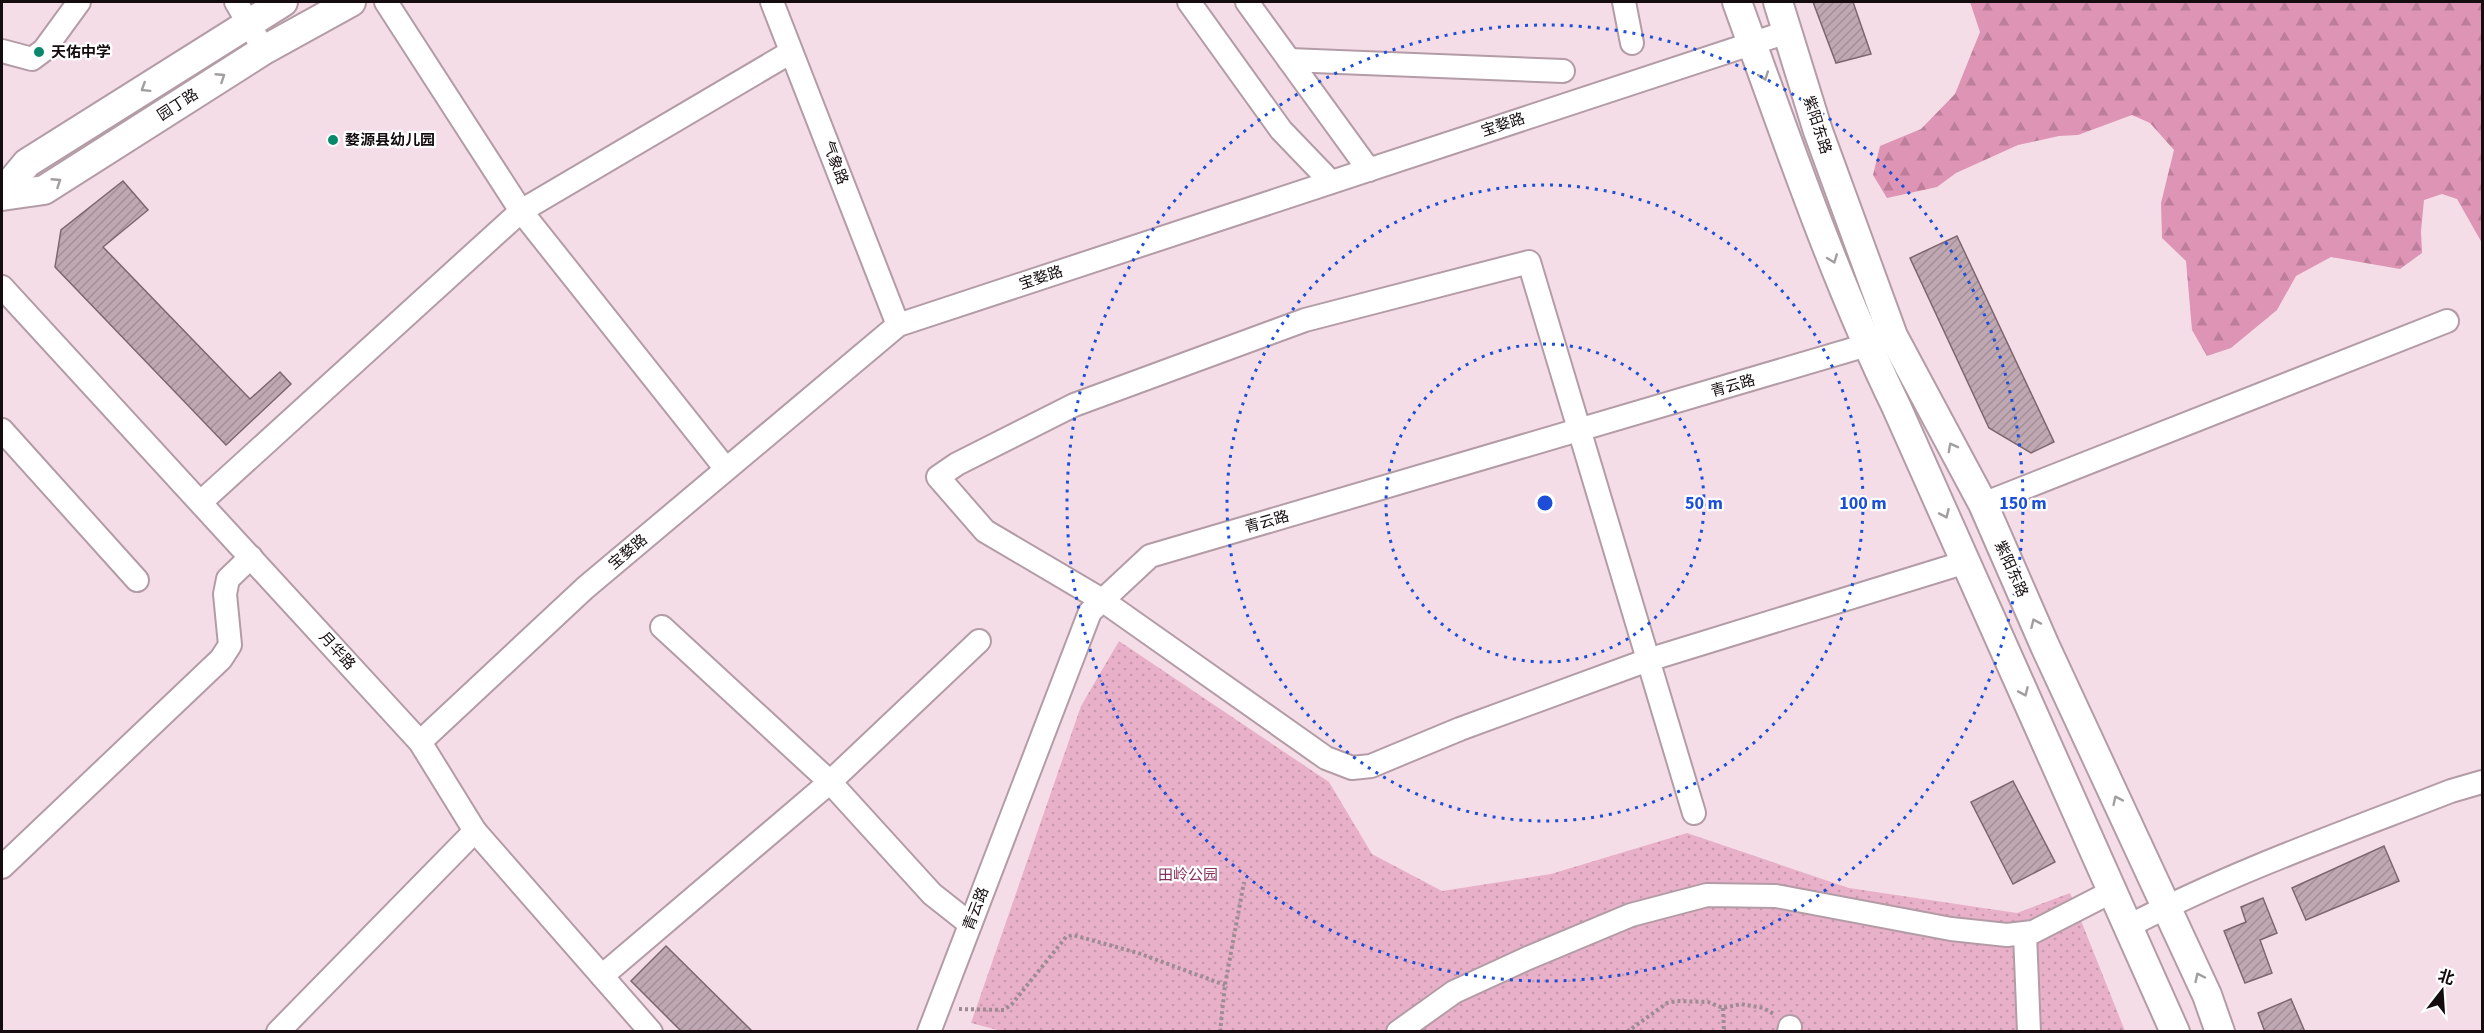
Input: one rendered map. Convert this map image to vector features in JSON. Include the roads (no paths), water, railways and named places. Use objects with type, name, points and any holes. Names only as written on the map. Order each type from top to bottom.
[{"type":"main road","name":"园丁路","points":[[2,195],[27,163],[242,12],[283,2]]},
{"type":"main road","name":"园丁路","points":[[2,195],[44,190],[264,50],[351,2]]},
{"type":"main road","points":[[1737,2],[1786,138],[1867,346],[2114,891],[2175,1032]]},
{"type":"main road","name":"紫阳东路","points":[[1778,2],[1818,130],[1893,336],[1983,504],[2045,646],[2207,995],[2220,1032]]},
{"type":"street","points":[[2,51],[32,59],[44,50],[79,2]]},
{"type":"street","points":[[386,2],[520,211],[726,469]]},
{"type":"street","name":"气象路","points":[[772,2],[898,325]]},
{"type":"street","points":[[1189,2],[1281,130],[1331,182]]},
{"type":"street","points":[[1247,2],[1369,170]]},
{"type":"street","points":[[1624,2],[1632,43]]},
{"type":"street","points":[[242,12],[264,50]]},
{"type":"street","name":"宝婺路","points":[[420,742],[585,588],[898,325],[1787,32]]},
{"type":"street","points":[[201,502],[520,211],[791,52]]},
{"type":"street","points":[[1289,60],[1563,71]]},
{"type":"street","points":[[1694,813],[1648,660],[1580,430],[1529,262],[1305,320],[1074,405],[957,464],[938,477],[985,531],[1102,600],[1326,758],[1352,768],[1371,766],[1460,729],[1648,660],[1966,562]]},
{"type":"street","name":"月华路","points":[[2,287],[420,742],[475,831],[651,1032]]},
{"type":"street","points":[[1983,504],[2448,321]]},
{"type":"street","name":"青云路","points":[[928,1032],[1090,612],[1150,556],[1867,346],[1893,336]]},
{"type":"street","points":[[2,430],[137,580]]},
{"type":"street","points":[[2,867],[221,659],[230,645],[225,594],[228,579],[251,557]]},
{"type":"street","points":[[662,627],[830,782],[932,894],[970,924]]},
{"type":"street","points":[[602,976],[830,782],[979,641]]},
{"type":"street","points":[[2129,926],[2248,871],[2451,791],[2482,782]]},
{"type":"street","points":[[278,1032],[475,831]]},
{"type":"street","points":[[1398,1032],[1454,992],[1528,958],[1631,915],[1707,895],[1776,896],[1951,930],[2007,935],[2025,934],[2114,891]]},
{"type":"street","points":[[2025,934],[2030,1032]]},
{"type":"place","name":"天佑中学","points":[[39,52]]},
{"type":"place","name":"婺源县幼儿园","points":[[333,140]]},
{"type":"park label","name":"田岭公园","points":[[1188,875]]}]
